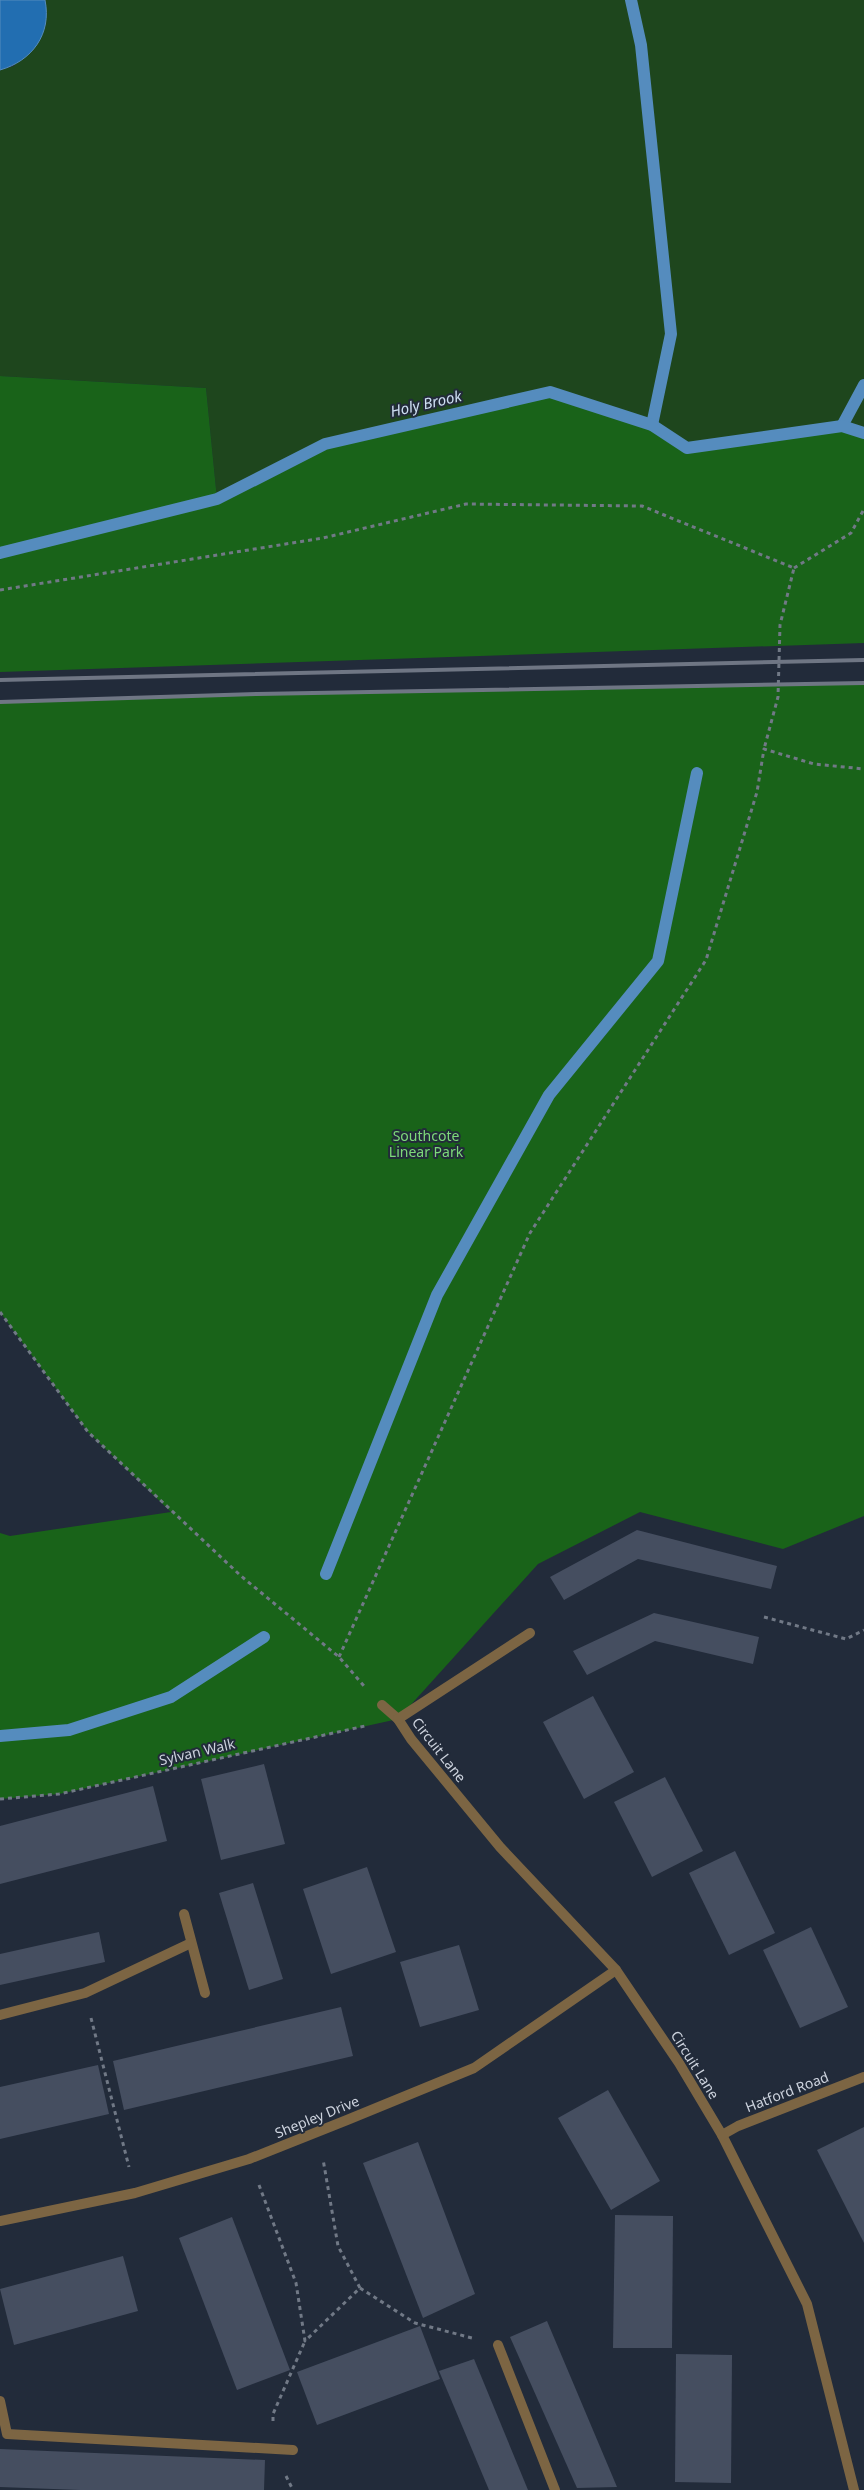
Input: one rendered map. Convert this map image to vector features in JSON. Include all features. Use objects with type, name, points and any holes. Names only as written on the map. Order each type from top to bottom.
[{"type":"street","name":"Circuit Lane","points":[[398,1719],[530,1633]]},
{"type":"street","name":"Circuit Lane","points":[[382,1705],[398,1719],[411,1739],[500,1847],[616,1970],[679,2063],[722,2135],[807,2304],[854,2490]]},
{"type":"street","points":[[184,1914],[205,1993]]},
{"type":"street","points":[[0,2015],[85,1993],[191,1943]]},
{"type":"street","name":"Shepley Drive","points":[[0,2221],[135,2193],[249,2159],[474,2068],[616,1970]]},
{"type":"street","name":"Hatford Road","points":[[722,2135],[738,2126],[864,2077]]},
{"type":"street","points":[[498,2346],[555,2490]]},
{"type":"street","points":[[0,2401],[7,2434],[293,2450]]},
{"type":"path","points":[[0,590],[323,538],[466,504],[642,506],[794,568]]},
{"type":"path","points":[[338,1657],[530,1233],[706,960],[757,792],[764,749],[778,697],[780,625],[794,568],[851,532],[864,509]]},
{"type":"path","points":[[764,749],[814,764],[864,769]]},
{"type":"path","points":[[0,1312],[88,1432],[241,1576],[338,1657],[382,1705]]},
{"type":"path","points":[[764,1617],[846,1639],[864,1630]]},
{"type":"path","name":"Sylvan Walk","points":[[0,1799],[59,1794],[398,1719]]},
{"type":"path","points":[[85,1993],[135,2193]]},
{"type":"path","points":[[319,2131],[338,2246],[360,2288],[415,2323],[498,2346]]},
{"type":"path","points":[[249,2159],[296,2283],[305,2341]]},
{"type":"path","points":[[293,2490],[272,2449],[273,2414],[305,2341],[360,2288]]},
{"type":"green space","points":[[45,0],[864,0],[864,433],[842,426],[687,448],[652,425],[325,444],[217,499],[206,388],[0,376],[0,70],[14,66]]},
{"type":"green space","points":[[0,376],[206,388],[217,499],[325,444],[550,392],[652,425],[687,448],[842,426],[864,433],[864,643],[0,672]]},
{"type":"green space","name":"Southcote Linear Park","points":[[864,683],[864,1516],[783,1549],[640,1512],[538,1564],[398,1719],[59,1794],[0,1799],[0,1533],[10,1536],[171,1512],[88,1432],[0,1312],[0,702],[257,694]]},
{"type":"water","points":[[0,0],[45,0],[46,12],[42,35],[30,53],[22,60],[0,70]]},
{"type":"building","points":[[637,1530],[777,1566],[771,1589],[638,1559],[564,1600],[550,1577]]},
{"type":"building","points":[[654,1613],[759,1637],[753,1664],[655,1641],[587,1675],[573,1651]]},
{"type":"building","points":[[593,1696],[634,1772],[584,1799],[543,1722]]},
{"type":"building","points":[[264,1764],[285,1844],[221,1860],[201,1779]]},
{"type":"building","points":[[665,1777],[703,1851],[652,1877],[614,1802]]},
{"type":"building","points":[[153,1786],[167,1841],[0,1884],[0,1826]]},
{"type":"building","points":[[735,1851],[775,1933],[729,1955],[689,1873]]},
{"type":"building","points":[[367,1867],[396,1952],[331,1974],[303,1889]]},
{"type":"building","points":[[253,1883],[283,1979],[249,1990],[219,1893]]},
{"type":"building","points":[[811,1927],[848,2007],[800,2028],[763,1950]]},
{"type":"building","points":[[99,1932],[105,1962],[0,1985],[0,1954]]},
{"type":"building","points":[[459,1945],[479,2010],[420,2027],[400,1962]]},
{"type":"building","points":[[341,2007],[353,2056],[124,2110],[113,2061]]},
{"type":"building","points":[[98,2065],[109,2114],[0,2139],[0,2087]]},
{"type":"building","points":[[608,2090],[660,2181],[611,2210],[558,2118]]},
{"type":"building","points":[[864,2127],[864,2243],[817,2150]]},
{"type":"building","points":[[418,2142],[475,2294],[423,2318],[363,2163]]},
{"type":"building","points":[[615,2215],[673,2216],[672,2348],[613,2348]]},
{"type":"building","points":[[232,2217],[290,2370],[237,2390],[179,2238]]},
{"type":"building","points":[[123,2256],[138,2311],[14,2345],[0,2289]]},
{"type":"building","points":[[547,2321],[617,2487],[577,2488],[510,2337]]},
{"type":"building","points":[[420,2326],[440,2379],[317,2425],[297,2372]]},
{"type":"building","points":[[676,2354],[732,2355],[731,2483],[675,2482]]},
{"type":"building","points":[[474,2359],[528,2490],[489,2490],[439,2371]]},
{"type":"building","points":[[0,2449],[265,2460],[264,2490],[80,2490],[0,2487]]},
{"type":"waterway","points":[[631,0],[641,45],[671,334],[652,425]]},
{"type":"waterway","points":[[842,426],[864,385]]},
{"type":"waterway","name":"Holy Brook","points":[[0,553],[217,499],[325,444],[550,392],[652,425],[687,448],[842,426],[864,433]]},
{"type":"waterway","points":[[326,1574],[437,1295],[549,1095],[658,961],[697,773]]},
{"type":"waterway","points":[[0,1736],[69,1730],[171,1697],[264,1637]]},
{"type":"railway","points":[[0,680],[864,660]]},
{"type":"railway","points":[[0,702],[257,694],[864,683]]}]
